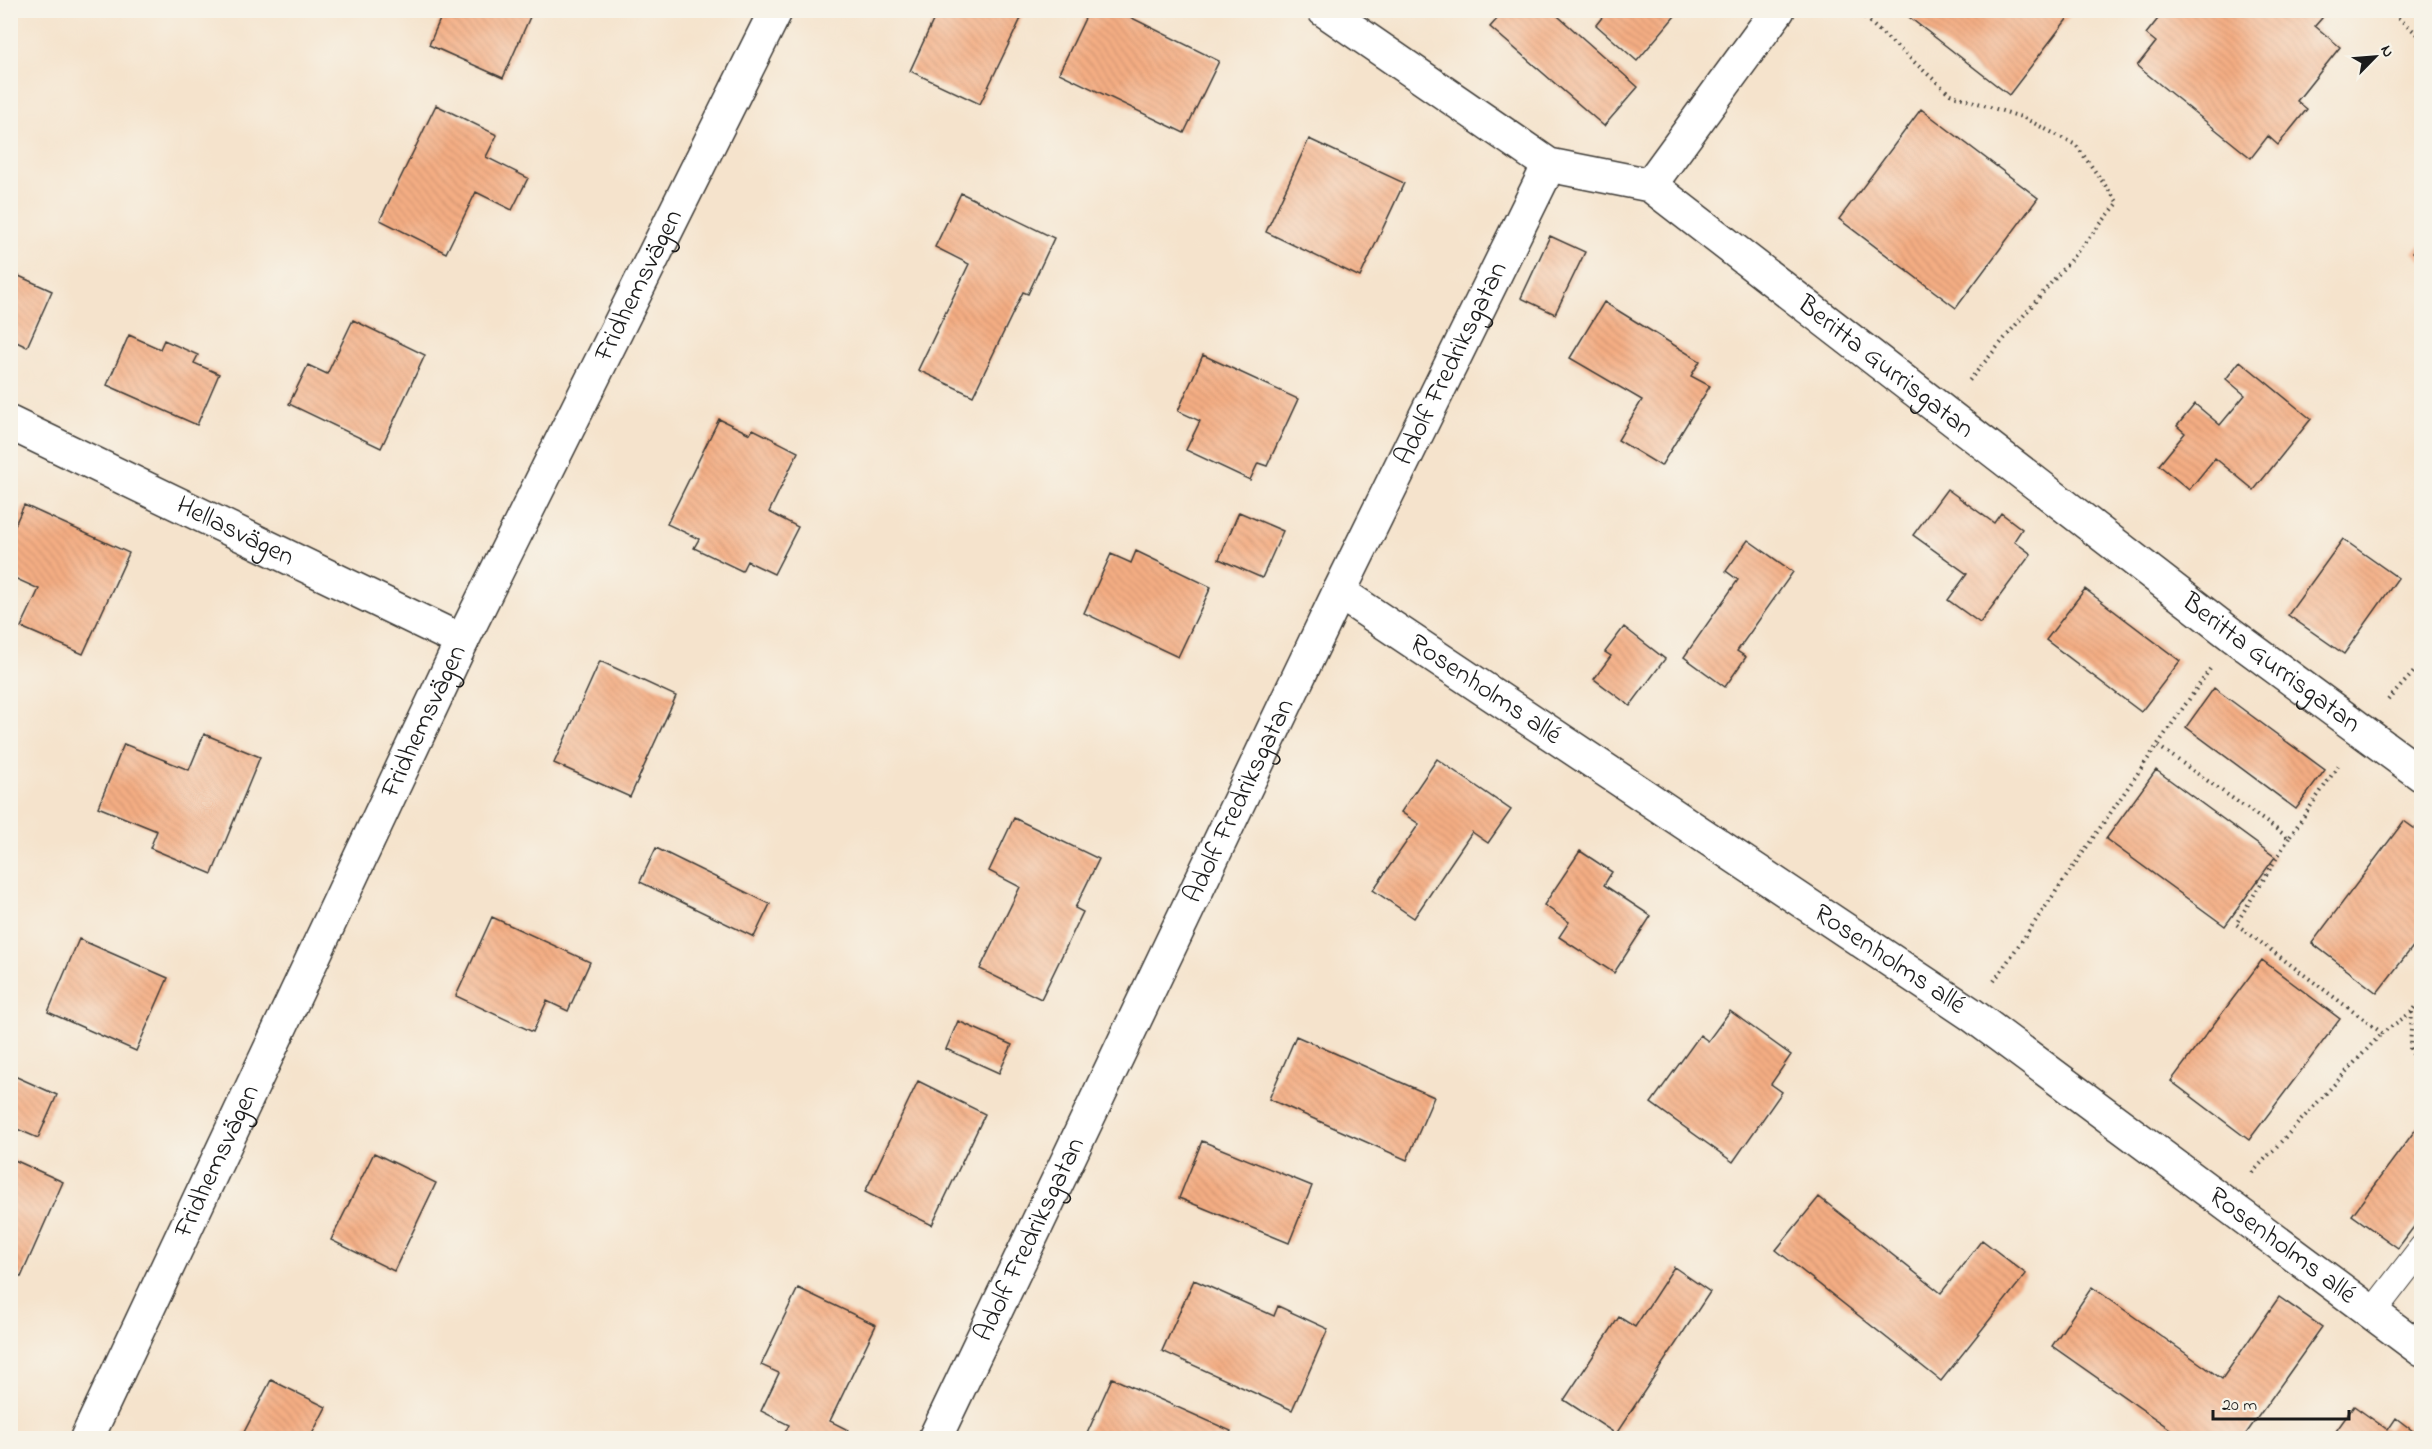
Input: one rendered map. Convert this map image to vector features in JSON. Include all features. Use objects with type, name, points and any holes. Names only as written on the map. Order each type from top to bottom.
[{"type":"street","name":"Fridhemsvägen","points":[[87,1438],[462,641],[776,10]]},
{"type":"street","name":"Beritta Gurrisgatan","points":[[1324,10],[1549,165],[1650,185],[2232,635],[2362,729],[2421,775]]},
{"type":"street","points":[[1650,185],[1778,10]]},
{"type":"street","name":"Adolf Fredriksgatan","points":[[935,1438],[1339,592],[1549,165]]},
{"type":"street","name":"Hellasvägen","points":[[10,423],[462,641]]},
{"type":"street","name":"Rosenholms allé","points":[[1339,592],[1971,1014],[2421,1350]]},
{"type":"lane","points":[[2371,1314],[2421,1248]]},
{"type":"path","points":[[1856,10],[1950,94],[2024,118],[2076,145],[2118,203],[1943,412]]},
{"type":"path","points":[[2390,10],[2421,38]]},
{"type":"path","points":[[1971,1014],[2158,746],[2232,635]]},
{"type":"path","points":[[2382,1033],[2236,924],[2289,838],[2362,729],[2421,663]]},
{"type":"path","points":[[2158,746],[2289,838]]},
{"type":"path","points":[[2223,1204],[2382,1033],[2412,1012],[2421,999]]},
{"type":"path","points":[[2412,1012],[2410,1048],[2421,1074]]},
{"type":"building","points":[[444,10],[533,10],[503,78],[429,45]]},
{"type":"building","points":[[938,10],[1025,10],[980,104],[910,71]]},
{"type":"building","points":[[1089,10],[1116,10],[1219,61],[1184,133],[1059,73]]},
{"type":"building","points":[[1505,10],[1551,10],[1638,87],[1604,126],[1490,27]]},
{"type":"building","points":[[1608,10],[1680,10],[1637,61],[1596,25]]},
{"type":"building","points":[[1900,10],[2074,10],[2009,95]]},
{"type":"building","points":[[2165,10],[2313,10],[2322,18],[2315,26],[2340,47],[2297,101],[2307,109],[2278,145],[2268,136],[2251,158],[2137,66],[2156,42],[2146,34]]},
{"type":"building","points":[[436,105],[497,135],[486,157],[528,178],[512,210],[476,192],[446,253],[380,220]]},
{"type":"building","points":[[1921,109],[2038,198],[1956,308],[1839,219]]},
{"type":"building","points":[[1309,139],[1404,183],[1360,277],[1266,232]]},
{"type":"building","points":[[961,193],[1054,238],[1028,294],[1023,292],[973,396],[918,370],[969,264],[935,247]]},
{"type":"building","points":[[1550,236],[1585,252],[1555,314],[1521,298]]},
{"type":"building","points":[[2422,243],[2422,261],[2413,252]]},
{"type":"building","points":[[10,272],[52,291],[27,347],[10,339]]},
{"type":"building","points":[[1604,302],[1700,361],[1691,376],[1710,386],[1661,466],[1618,440],[1642,400],[1570,358]]},
{"type":"building","points":[[353,320],[425,355],[381,448],[289,404],[308,365],[327,374]]},
{"type":"building","points":[[129,335],[160,349],[164,340],[198,355],[194,363],[219,374],[197,425],[107,385]]},
{"type":"building","points":[[1203,355],[1298,399],[1267,466],[1258,463],[1250,480],[1186,450],[1200,421],[1178,411]]},
{"type":"building","points":[[2240,361],[2311,419],[2254,490],[2215,458],[2189,490],[2159,465],[2185,433],[2177,426],[2195,404],[2220,425],[2245,395],[2226,379]]},
{"type":"building","points":[[719,419],[750,434],[753,429],[798,452],[769,512],[798,527],[774,574],[747,561],[742,571],[694,548],[699,539],[667,524]]},
{"type":"building","points":[[1947,489],[1994,523],[2001,513],[2022,529],[2014,541],[2031,554],[1980,623],[1948,600],[1967,574],[1913,535]]},
{"type":"building","points":[[24,505],[129,553],[83,654],[21,627],[39,589],[10,576],[10,536]]},
{"type":"building","points":[[1239,512],[1283,531],[1262,578],[1219,559]]},
{"type":"building","points":[[2343,539],[2398,578],[2344,654],[2288,615]]},
{"type":"building","points":[[1748,540],[1793,572],[1737,651],[1746,657],[1725,687],[1684,657],[1738,580],[1726,571]]},
{"type":"building","points":[[1136,551],[1211,587],[1178,657],[1084,613],[1111,554],[1131,563]]},
{"type":"building","points":[[2085,589],[2180,661],[2141,712],[2046,640]]},
{"type":"building","points":[[1624,627],[1665,659],[1630,706],[1594,679],[1611,656],[1605,652]]},
{"type":"building","points":[[600,661],[676,696],[630,797],[554,763]]},
{"type":"building","points":[[2214,688],[2325,770],[2296,809],[2186,727]]},
{"type":"building","points":[[204,734],[260,757],[212,874],[150,848],[157,831],[98,807],[124,744],[189,770]]},
{"type":"building","points":[[1437,759],[1511,810],[1488,843],[1472,832],[1414,918],[1373,890],[1419,824],[1401,812]]},
{"type":"building","points":[[2156,770],[2275,857],[2225,926],[2106,839]]},
{"type":"building","points":[[1014,818],[1099,859],[1075,908],[1083,912],[1041,999],[980,969],[1020,887],[989,871]]},
{"type":"building","points":[[2404,821],[2422,834],[2422,935],[2377,993],[2312,943]]},
{"type":"building","points":[[656,848],[770,904],[754,937],[640,882]]},
{"type":"building","points":[[1580,851],[1612,872],[1604,885],[1651,916],[1614,973],[1559,937],[1569,922],[1544,905]]},
{"type":"building","points":[[492,917],[590,962],[568,1011],[547,1001],[533,1032],[456,996]]},
{"type":"building","points":[[79,939],[168,978],[136,1051],[48,1012]]},
{"type":"building","points":[[2262,960],[2340,1019],[2249,1140],[2171,1081]]},
{"type":"building","points":[[1730,1011],[1791,1055],[1771,1084],[1782,1092],[1733,1162],[1651,1103],[1700,1035],[1708,1041]]},
{"type":"building","points":[[958,1021],[1012,1045],[999,1073],[946,1049]]},
{"type":"building","points":[[1296,1036],[1434,1097],[1407,1160],[1269,1099]]},
{"type":"building","points":[[10,1074],[57,1095],[38,1138],[10,1126]]},
{"type":"building","points":[[918,1081],[985,1114],[932,1225],[865,1192]]},
{"type":"building","points":[[2422,1121],[2422,1216],[2398,1248],[2352,1215]]},
{"type":"building","points":[[1202,1141],[1312,1186],[1289,1243],[1179,1198]]},
{"type":"building","points":[[374,1153],[436,1183],[394,1271],[331,1240]]},
{"type":"building","points":[[10,1158],[63,1182],[21,1277],[10,1273]]},
{"type":"building","points":[[1819,1197],[1941,1293],[1982,1240],[2026,1274],[1941,1381],[1776,1250]]},
{"type":"building","points":[[1674,1267],[1710,1292],[1616,1434],[1564,1400],[1619,1317],[1635,1327]]},
{"type":"building","points":[[1194,1280],[1274,1316],[1278,1306],[1328,1329],[1292,1410],[1162,1351]]},
{"type":"building","points":[[2092,1287],[2222,1379],[2279,1297],[2322,1327],[2243,1438],[2174,1438],[2177,1434],[2052,1346]]},
{"type":"building","points":[[798,1288],[876,1325],[830,1421],[848,1430],[843,1438],[782,1438],[789,1425],[761,1411],[779,1373],[761,1365]]},
{"type":"building","points":[[1112,1378],[1231,1431],[1227,1438],[1085,1438]]},
{"type":"building","points":[[271,1380],[326,1407],[310,1438],[241,1438]]},
{"type":"building","points":[[2354,1406],[2388,1430],[2396,1418],[2422,1438],[2331,1438]]}]
